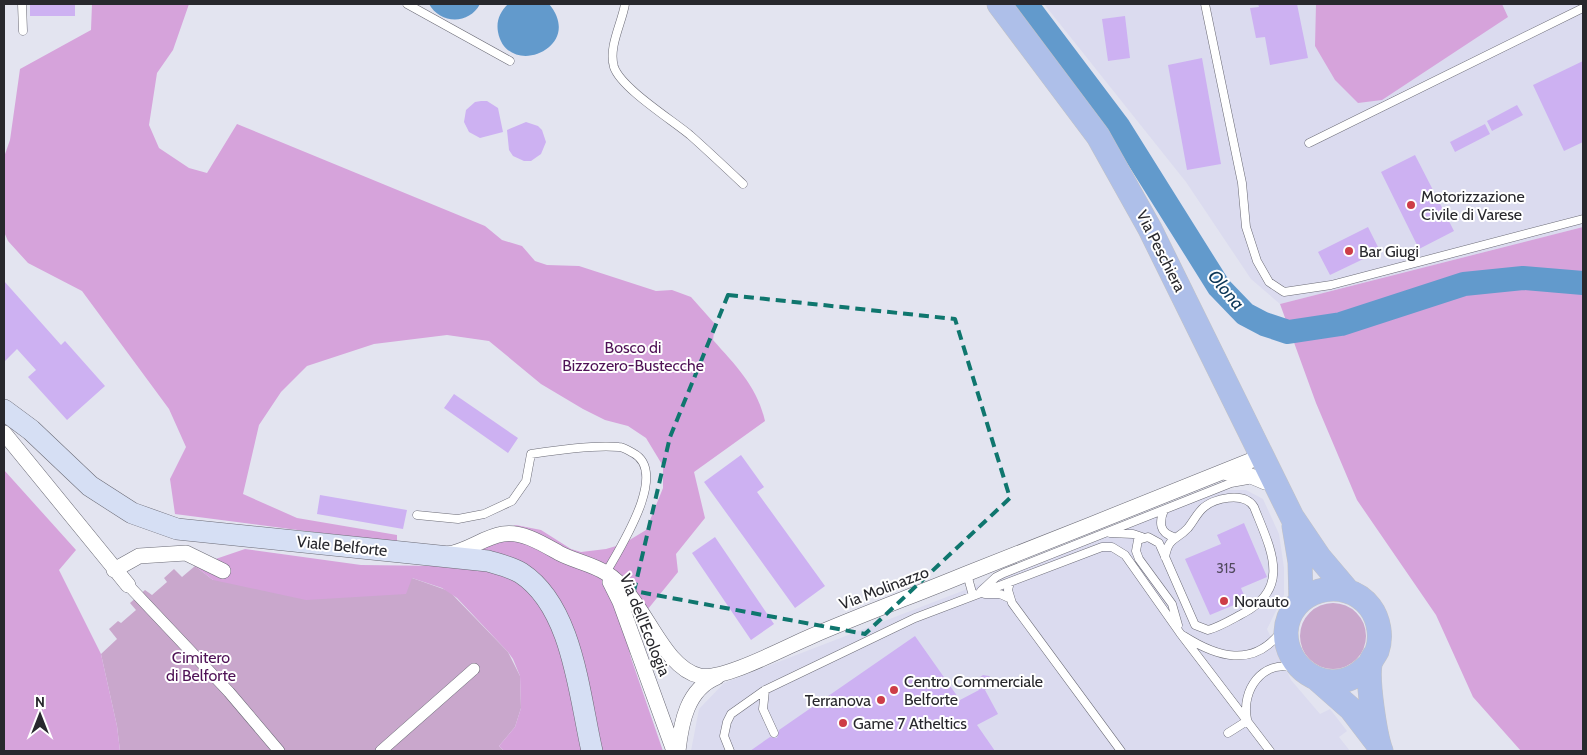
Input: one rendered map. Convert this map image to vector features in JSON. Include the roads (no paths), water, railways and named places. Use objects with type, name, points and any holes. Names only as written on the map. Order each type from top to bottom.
[{"type":"main road","name":"Via Peschiera","points":[[999,4],[1098,136],[1150,229],[1223,374],[1262,456],[1272,486],[1319,556],[1347,590],[1360,597],[1371,608],[1378,621],[1380,636],[1377,651],[1370,664],[1372,707],[1380,749]]},
{"type":"main road","name":"Viale Belforte","points":[[4,410],[31,430],[90,486],[132,512],[177,530],[488,561],[520,573],[542,593],[562,628],[572,660],[592,751]]},
{"type":"main road","name":"Via Peschiera","points":[[1292,517],[1300,562],[1301,600]]},
{"type":"main road","points":[[1287,625],[1292,611],[1301,600],[1315,592],[1331,588],[1347,590]]},
{"type":"main road","name":"Via Peschiera","points":[[1287,625],[1286,642],[1292,658],[1351,709],[1380,749]]},
{"type":"main road","points":[[1310,675],[1337,682],[1355,676],[1370,664]]},
{"type":"street","points":[[4,434],[114,570],[229,692],[279,751]]},
{"type":"street","name":"Via Molinazzo","points":[[606,573],[633,598],[664,649],[684,670],[702,676],[723,674],[839,624],[1262,456]]},
{"type":"street","name":"Via Molinazzo","points":[[1213,476],[1230,472],[1246,474],[1272,486]]},
{"type":"street","name":"Via dell'Ecologia","points":[[434,556],[457,553],[478,541],[504,534],[519,535],[538,541],[568,558],[606,573],[620,602],[674,751]]},
{"type":"street","points":[[114,570],[139,556],[186,554],[223,572]]},
{"type":"street","points":[[380,751],[474,669]]},
{"type":"street","points":[[678,751],[690,701],[700,687],[723,674]]},
{"type":"lane","points":[[22,4],[23,31]]},
{"type":"lane","points":[[407,4],[510,61]]},
{"type":"lane","points":[[626,4],[616,34],[614,55],[614,66],[622,80],[689,134],[743,184]]},
{"type":"lane","points":[[1205,4],[1242,183],[1246,226],[1257,261],[1269,282],[1284,292],[1331,285],[1583,219]]},
{"type":"lane","points":[[1309,143],[1583,8]]},
{"type":"lane","points":[[417,514],[458,519],[484,514],[512,501],[526,481],[531,454],[621,447],[637,455],[647,470],[644,494],[628,532],[606,573]]},
{"type":"lane","points":[[976,595],[996,577],[1231,483],[1244,480],[1272,486]]},
{"type":"lane","points":[[1098,536],[1116,533],[1154,539],[1159,543],[1195,624],[1201,628],[1214,628],[1254,608],[1268,592],[1274,573],[1273,557],[1254,507],[1249,500],[1234,498],[1208,505],[1201,510],[1182,534],[1174,537],[1169,542],[1165,556]]},
{"type":"lane","points":[[1164,510],[1160,521],[1161,527],[1167,536],[1174,537]]},
{"type":"lane","points":[[1142,537],[1138,540],[1136,551],[1172,604],[1180,633],[1207,650],[1226,656],[1251,654],[1271,644],[1287,625]]},
{"type":"lane","points":[[730,751],[724,736],[727,722],[732,714],[765,690],[893,628],[1102,547],[1112,547],[1125,555],[1180,633],[1270,751]]},
{"type":"lane","points":[[967,574],[976,595]]},
{"type":"lane","points":[[1010,582],[1009,598],[1121,751]]},
{"type":"lane","points":[[976,595],[1000,594],[1009,598]]},
{"type":"lane","points":[[1247,721],[1246,698],[1250,687],[1258,678],[1268,671],[1279,667],[1310,675]]},
{"type":"lane","points":[[765,690],[762,709],[774,733]]},
{"type":"lane","points":[[1228,733],[1247,721]]},
{"type":"water","points":[[429,4],[480,4],[469,16],[462,19],[454,19],[440,15]]},
{"type":"water","points":[[508,4],[549,4],[558,20],[558,34],[551,45],[541,52],[528,56],[515,54],[504,46],[498,32],[498,20]]},
{"type":"waterway","name":"Olona","points":[[1026,4],[1118,126],[1219,287],[1245,314],[1264,324],[1288,332],[1341,324],[1464,284],[1523,278],[1583,283]]},
{"type":"place","name":"Motorizzazione Civile di Varese","points":[[1411,205]]},
{"type":"place","name":"Bar Giugi","points":[[1349,251]]},
{"type":"place","name":"Norauto","points":[[1224,601]]},
{"type":"place","name":"Centro Commerciale Belforte","points":[[894,690]]},
{"type":"place","name":"Terranova","points":[[881,700]]},
{"type":"place","name":"Game 7 Atheltics","points":[[843,723]]},
{"type":"park label","name":"Bosco di Bizzozero-Bustecche","points":[[633,356]]},
{"type":"park label","name":"Cimitero di Belforte","points":[[201,666]]}]
